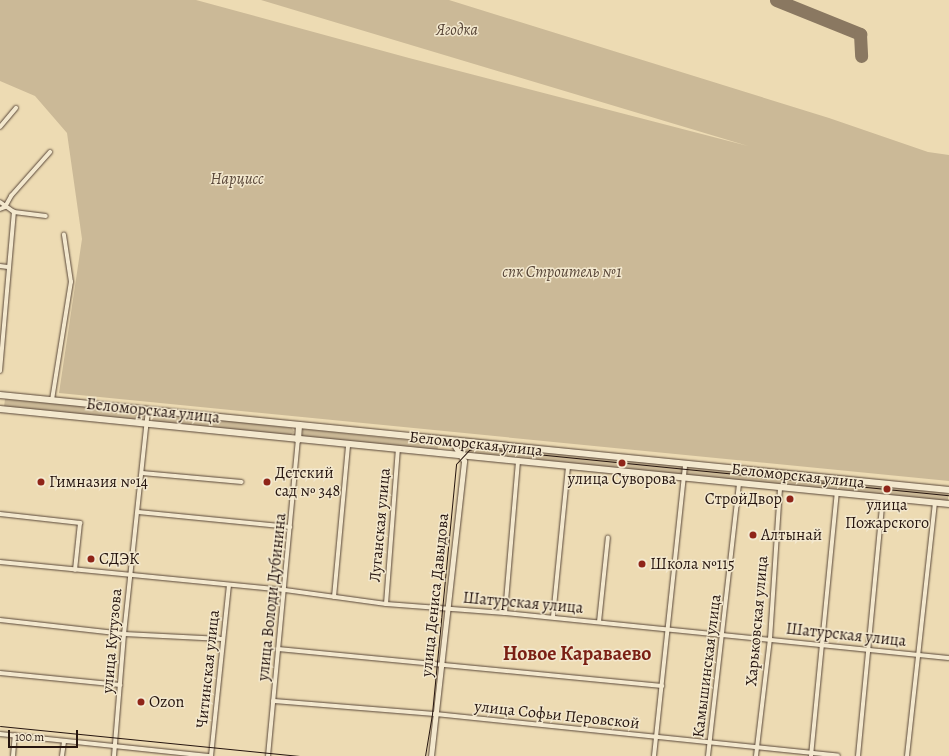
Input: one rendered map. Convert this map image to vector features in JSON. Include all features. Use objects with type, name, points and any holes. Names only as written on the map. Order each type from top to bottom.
[{"type":"main road","name":"Беломорская улица","points":[[0,395],[949,490]]},
{"type":"main road","name":"Беломорская улица","points":[[0,409],[949,504]]},
{"type":"main road","points":[[298,440],[300,425]]},
{"type":"street","points":[[0,127],[16,108]]},
{"type":"street","points":[[0,209],[5,207],[11,196],[50,152]]},
{"type":"street","points":[[0,202],[14,212],[46,216]]},
{"type":"street","points":[[0,371],[14,212]]},
{"type":"street","points":[[52,400],[71,282],[64,235]]},
{"type":"street","points":[[0,266],[8,267]]},
{"type":"street","name":"улица Кутузова","points":[[114,756],[124,634],[148,410]]},
{"type":"street","name":"улица Володи Дубинина","points":[[268,756],[290,527],[296,484],[298,440]]},
{"type":"street","points":[[451,440],[462,455]]},
{"type":"street","points":[[334,597],[348,445]]},
{"type":"street","name":"Луганская улица","points":[[386,604],[398,449]]},
{"type":"street","name":"улица Дениса Давыдова","points":[[431,756],[446,608],[464,461],[462,455]]},
{"type":"street","points":[[505,613],[518,461]]},
{"type":"street","points":[[654,756],[669,629],[685,464]]},
{"type":"street","points":[[553,618],[568,466]]},
{"type":"street","points":[[142,473],[242,482]]},
{"type":"street","name":"Камышинская улица","points":[[708,756],[724,635],[739,483]]},
{"type":"street","name":"Харьковская улица","points":[[756,756],[770,639],[780,487]]},
{"type":"street","points":[[811,755],[837,493]]},
{"type":"street","points":[[858,756],[870,650],[883,498]]},
{"type":"street","points":[[907,756],[917,654],[935,503]]},
{"type":"street","points":[[138,512],[290,527]]},
{"type":"street","points":[[0,514],[80,523],[75,570]]},
{"type":"street","points":[[599,622],[608,537]]},
{"type":"street","name":"Шатурская улица","points":[[0,562],[285,590],[386,604],[599,622],[949,658]]},
{"type":"street","name":"Читинская улица","points":[[211,756],[222,639],[229,585]]},
{"type":"street","points":[[0,620],[124,634],[222,639]]},
{"type":"street","points":[[278,649],[662,686]]},
{"type":"street","points":[[0,673],[120,685]]},
{"type":"street","name":"улица Софьи Перовской","points":[[273,701],[435,714],[710,742],[811,755],[838,756]]},
{"type":"street","points":[[0,734],[211,756]]},
{"type":"street","points":[[13,756],[15,735]]},
{"type":"street","points":[[62,756],[64,741]]},
{"type":"green space","points":[[0,0],[196,0],[409,58],[748,146],[261,0],[449,0],[829,118],[928,152],[949,155],[949,481],[59,393],[82,239],[67,133],[35,96],[0,81]]},
{"type":"green space","points":[[5,399],[142,412],[145,416],[142,420],[4,407]]},
{"type":"green space","points":[[154,413],[292,428],[294,432],[291,435],[152,421]]},
{"type":"green space","points":[[303,429],[438,443],[438,450],[302,436]]},
{"type":"green space","points":[[466,443],[683,466],[682,475],[465,452]]},
{"type":"green space","points":[[688,466],[949,493],[948,503],[687,476]]},
{"type":"taxiway","points":[[776,0],[860,34],[861,56]]},
{"type":"tram line","points":[[425,756],[432,714],[456,464],[469,450],[476,448],[949,495]]},
{"type":"tram line","points":[[0,726],[300,756]]},
{"type":"place","name":"улица Суворова","points":[[622,463]]},
{"type":"place","name":"Гимназия №14","points":[[41,482]]},
{"type":"place","name":"Детский сад № 348","points":[[267,482]]},
{"type":"place","name":"улица Пожарского","points":[[887,489]]},
{"type":"place","name":"СтройДвор","points":[[790,499]]},
{"type":"place","name":"Алтынай","points":[[753,535]]},
{"type":"place","name":"СДЭК","points":[[91,559]]},
{"type":"place","name":"Школа №115","points":[[642,564]]},
{"type":"place","name":"Ozon","points":[[141,702]]},
{"type":"district","name":"Новое Караваево","points":[[577,653]]},
{"type":"park label","name":"Ягодка","points":[[457,30]]},
{"type":"park label","name":"Нарцисс","points":[[237,179]]},
{"type":"park label","name":"спк Строитель №1","points":[[562,272]]}]
